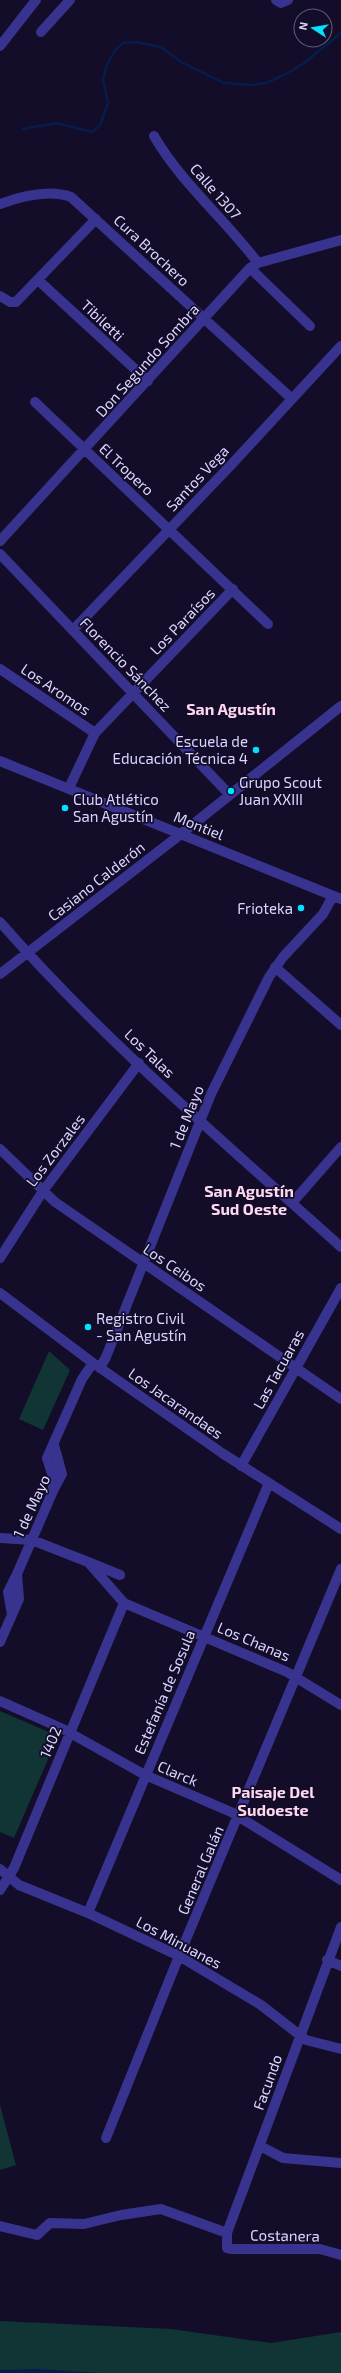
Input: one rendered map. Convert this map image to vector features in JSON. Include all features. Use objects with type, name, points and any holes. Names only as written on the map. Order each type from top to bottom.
[{"type":"street","points":[[0,46],[36,0]]},
{"type":"street","points":[[41,32],[70,0]]},
{"type":"street","points":[[276,0],[281,2],[288,0]]},
{"type":"street","name":"Calle 1307","points":[[154,136],[164,153],[254,266],[310,326]]},
{"type":"street","name":"Cura Brochero","points":[[0,204],[29,196],[60,194],[72,197],[291,398]]},
{"type":"street","points":[[0,296],[13,303],[38,280],[96,219]]},
{"type":"street","points":[[254,266],[341,240]]},
{"type":"street","name":"Don Segundo Sombra","points":[[0,541],[85,451],[254,266]]},
{"type":"street","name":"Tibiletti","points":[[38,280],[148,381]]},
{"type":"street","name":"Santos Vega","points":[[73,630],[231,465],[291,398],[341,346]]},
{"type":"street","name":"El Tropero","points":[[34,402],[170,529],[268,624]]},
{"type":"street","name":"Florencio Sánchez","points":[[0,554],[230,794]]},
{"type":"street","name":"Los Paraísos","points":[[69,788],[95,733],[233,589]]},
{"type":"street","name":"Los Aromos","points":[[0,669],[95,733]]},
{"type":"street","name":"Casiano Calderón","points":[[0,974],[182,834],[340,707]]},
{"type":"street","name":"Montiel","points":[[0,761],[337,898]]},
{"type":"street","name":"1 de Mayo","points":[[0,1642],[12,1615],[8,1592],[53,1491],[53,1477],[47,1458],[82,1380],[106,1357],[211,1094],[275,967],[337,898]]},
{"type":"street","name":"Los Talas","points":[[0,922],[28,953],[139,1063],[200,1121],[341,1247]]},
{"type":"street","points":[[275,967],[341,1025]]},
{"type":"street","name":"Los Zorzales","points":[[0,1258],[43,1191],[139,1063]]},
{"type":"street","points":[[292,1203],[341,1147]]},
{"type":"street","name":"Los Ceibos","points":[[0,1149],[43,1191],[144,1264],[341,1399]]},
{"type":"street","name":"Las Tacuaras","points":[[241,1466],[341,1288]]},
{"type":"street","name":"Los Jacarandaes","points":[[0,1293],[96,1365],[241,1466],[341,1529]]},
{"type":"street","name":"Estefanía de Sosula","points":[[88,1914],[145,1775],[269,1483]]},
{"type":"street","name":"Los Chanas","points":[[0,1538],[32,1540],[88,1562],[124,1603],[297,1676],[341,1705]]},
{"type":"street","points":[[88,1562],[120,1575]]},
{"type":"street","name":"General Galán","points":[[106,2138],[179,1956],[239,1816],[341,1569]]},
{"type":"street","name":"1402","points":[[0,1890],[9,1876],[124,1603]]},
{"type":"street","name":"Clarck","points":[[0,1701],[70,1732],[145,1775],[239,1816],[341,1880]]},
{"type":"street","name":"Los Minuanes","points":[[0,1869],[19,1885],[88,1914],[179,1956],[261,2006],[300,2036],[313,2043],[341,2049]]},
{"type":"street","name":"Facundo","points":[[227,2248],[227,2233],[327,1960],[341,1927]]},
{"type":"street","points":[[327,1960],[341,1966]]},
{"type":"street","points":[[260,2146],[283,2158],[341,2163]]},
{"type":"street","points":[[0,2226],[36,2235],[50,2223],[90,2223],[122,2215],[161,2209],[227,2233]]},
{"type":"street","name":"Costanera","points":[[227,2248],[320,2249],[341,2255]]},
{"type":"green space","points":[[49,1351],[70,1370],[43,1430],[19,1419]]},
{"type":"green space","points":[[0,1711],[58,1736],[14,1838],[0,1832]]},
{"type":"green space","points":[[0,2105],[16,2165],[0,2170]]},
{"type":"green space","points":[[0,2321],[171,2329],[271,2343],[341,2332],[341,2373],[0,2373]]},
{"type":"water","points":[[38,2369],[103,2373],[0,2373],[0,2370]]},
{"type":"waterway","points":[[23,129],[57,123],[92,132],[100,125],[108,103],[103,79],[107,65],[115,50],[123,43],[136,42],[161,47],[181,62],[224,83],[251,85],[266,83],[284,75],[303,64],[341,33]]},
{"type":"place","name":"Escuela de Educación Técnica 4","points":[[256,750]]},
{"type":"place","name":"Grupo Scout Juan XXIII","points":[[231,791]]},
{"type":"place","name":"Club Atlético San Agustín","points":[[65,808]]},
{"type":"place","name":"Frioteka","points":[[301,908]]},
{"type":"place","name":"Registro Civil - San Agustín","points":[[88,1327]]},
{"type":"district","name":"San Agustín","points":[[231,708]]},
{"type":"district","name":"San Agustín Sud Oeste","points":[[249,1199]]},
{"type":"district","name":"Paisaje Del Sudoeste","points":[[273,1800]]}]
